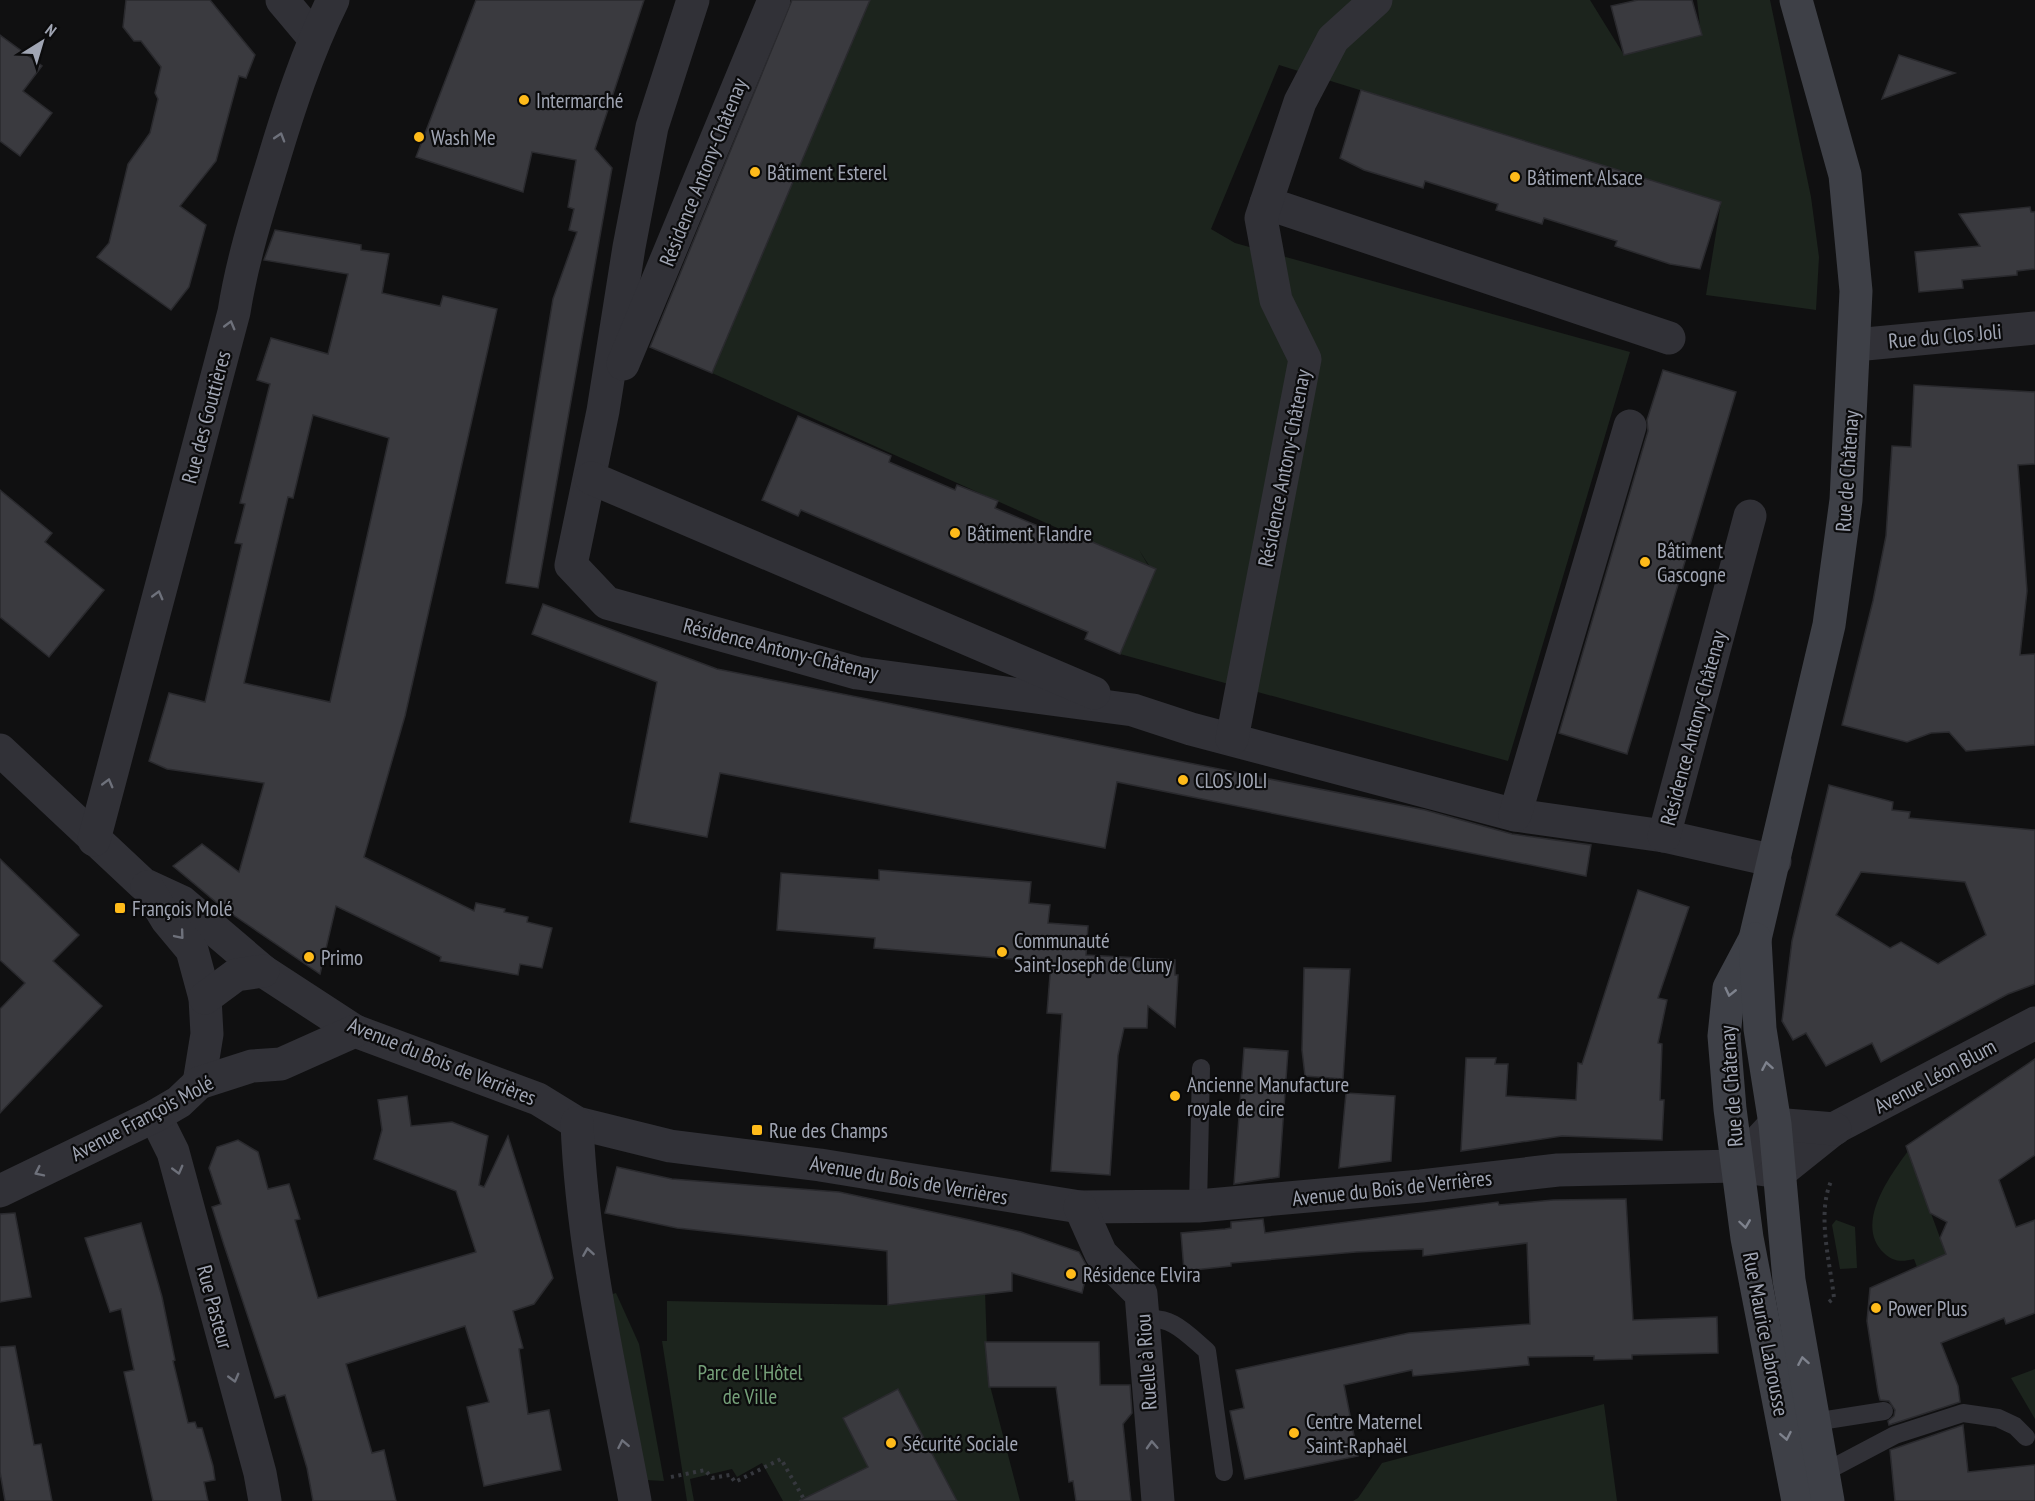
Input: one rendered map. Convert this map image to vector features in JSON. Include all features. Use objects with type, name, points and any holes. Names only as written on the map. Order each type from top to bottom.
[{"type":"main road","name":"Rue de Châtenay","points":[[1737,1166],[1724,1036],[1729,988],[1755,939],[1775,861],[1837,584],[1846,500],[1855,345],[1856,291],[1845,175],[1796,0]]},
{"type":"main road","name":"Rue de Châtenay","points":[[1755,939],[1761,1029],[1780,1172]]},
{"type":"main road","name":"Rue Maurice Labrousse","points":[[1737,1166],[1749,1248],[1798,1501]]},
{"type":"main road","name":"Rue Maurice Labrousse","points":[[1780,1172],[1795,1313],[1825,1487]]},
{"type":"street","points":[[282,0],[314,38]]},
{"type":"street","name":"Rue des Gouttières","points":[[94,840],[234,312],[242,261],[292,100],[314,38],[333,0]]},
{"type":"street","name":"Résidence Antony-Châtenay","points":[[693,0],[652,127],[629,247],[591,478],[571,565],[607,603],[856,673],[1134,710]]},
{"type":"street","name":"Résidence Antony-Châtenay","points":[[603,411],[774,0]]},
{"type":"street","name":"Résidence Antony-Châtenay","points":[[1232,739],[1305,359],[1276,300],[1261,219],[1300,102],[1333,39],[1377,0]]},
{"type":"street","points":[[1266,203],[1669,338]]},
{"type":"street","name":"Rue du Clos Joli","points":[[1855,345],[2035,328]]},
{"type":"street","points":[[1515,815],[1630,426]]},
{"type":"street","name":"Résidence Antony-Châtenay","points":[[591,478],[1134,710],[1232,739],[1515,815],[1664,836],[1775,861]]},
{"type":"street","name":"Résidence Antony-Châtenay","points":[[1664,836],[1750,516]]},
{"type":"street","name":"Avenue du Bois de Verrières","points":[[0,750],[147,887],[167,920],[192,950],[206,1013],[199,1083]]},
{"type":"street","name":"Avenue du Bois de Verrières","points":[[147,887],[182,902],[263,971],[355,1031],[528,1095],[577,1123],[670,1146],[808,1163],[1080,1207],[1198,1206],[1421,1186],[1558,1170],[1737,1166],[1780,1172]]},
{"type":"street","points":[[252,1066],[231,1053],[206,1013],[236,975],[263,971]]},
{"type":"street","points":[[303,1054],[310,1035],[313,1017],[308,999]]},
{"type":"street","name":"Avenue Léon Blum","points":[[1780,1172],[1834,1129],[2035,1023]]},
{"type":"street","name":"Avenue François Molé","points":[[0,1191],[155,1116],[179,1102],[199,1083],[252,1066],[281,1064],[355,1031]]},
{"type":"street","name":"Rue Pasteur","points":[[155,1116],[173,1152],[260,1473],[265,1501]]},
{"type":"street","points":[[577,1123],[580,1191],[588,1253],[635,1501]]},
{"type":"street","points":[[1737,1166],[1775,1124],[1834,1129]]},
{"type":"street","name":"Ruelle à Riou","points":[[1080,1207],[1101,1254],[1141,1294],[1158,1501]]},
{"type":"lane","points":[[1198,1206],[1201,1068]]},
{"type":"lane","points":[[1143,1320],[1156,1318],[1176,1323],[1207,1350],[1224,1472]]},
{"type":"lane","points":[[1814,1422],[1884,1411]]},
{"type":"lane","points":[[1825,1487],[1895,1435],[1963,1413],[1998,1418],[2015,1426],[2026,1437]]},
{"type":"path","points":[[1795,1313],[1823,1308],[1834,1298],[1824,1210],[1826,1191],[1836,1170]]},
{"type":"path","points":[[671,1477],[705,1470],[712,1478],[730,1475],[735,1482],[781,1459],[805,1501]]},
{"type":"green space","points":[[870,0],[1590,0],[1624,55],[1701,35],[1697,0],[1770,0],[1811,197],[1819,257],[1816,310],[1706,295],[1721,202],[1279,65],[1211,229],[1235,243],[1630,352],[1508,761],[1120,654],[1154,573],[1139,550],[1151,570],[712,373]]},
{"type":"green space","points":[[1908,1151],[1946,1254],[1917,1267],[1914,1259],[1906,1261],[1887,1256],[1876,1241],[1873,1228],[1878,1200],[1892,1173]]},
{"type":"green space","points":[[1836,1220],[1855,1227],[1857,1268],[1840,1269],[1832,1225]]},
{"type":"green space","name":"Parc de l'Hôtel de Ville","points":[[985,1291],[988,1378],[1020,1501],[783,1501],[762,1463],[737,1477],[732,1469],[690,1479],[694,1501],[687,1501],[662,1341],[667,1341],[667,1301],[888,1305]]},
{"type":"green space","points":[[616,1293],[639,1344],[664,1481],[646,1480],[609,1295]]},
{"type":"green space","points":[[2035,1369],[2035,1419],[2011,1378]]},
{"type":"green space","points":[[1604,1404],[1617,1501],[1353,1501],[1358,1498],[1382,1463]]},
{"type":"building","points":[[126,0],[210,0],[255,55],[246,78],[239,76],[216,161],[180,206],[206,225],[189,287],[171,310],[97,257],[109,243],[128,164],[150,133],[158,99],[155,93],[161,67],[141,41],[134,41],[123,27]]},
{"type":"building","name":"Intermarché","points":[[476,0],[644,0],[595,149],[612,168],[538,588],[506,583],[553,299],[577,232],[569,230],[574,209],[568,207],[576,160],[532,152],[523,192],[416,157]]},
{"type":"building","name":"Bâtiment Esterel","points":[[792,0],[870,0],[712,373],[650,347]]},
{"type":"building","points":[[1638,0],[1692,0],[1702,35],[1624,55],[1611,6]]},
{"type":"building","points":[[0,35],[42,66],[23,91],[52,113],[20,156],[0,141]]},
{"type":"building","points":[[1899,55],[1955,73],[1882,99]]},
{"type":"building","name":"Bâtiment Alsace","points":[[1361,90],[1721,202],[1700,269],[1670,264],[1615,246],[1617,241],[1544,218],[1542,224],[1496,210],[1498,204],[1425,181],[1423,188],[1364,170],[1340,158]]},
{"type":"building","points":[[2030,207],[2031,212],[2035,212],[2035,269],[2017,271],[2017,275],[1962,280],[1963,288],[1919,292],[1915,252],[1980,246],[1959,214]]},
{"type":"building","points":[[275,230],[361,245],[361,250],[389,254],[382,293],[440,306],[443,296],[497,309],[405,716],[364,857],[474,911],[476,903],[505,909],[504,912],[528,917],[527,922],[552,928],[542,968],[520,964],[518,975],[440,961],[441,957],[336,906],[320,974],[223,908],[173,866],[202,844],[239,872],[264,783],[167,769],[149,761],[169,693],[205,702],[242,544],[235,543],[245,504],[240,503],[270,384],[257,380],[271,338],[328,354],[348,274],[264,260]],"holes":[[[313,415],[389,438],[330,702],[244,683],[288,497],[293,498]]]},
{"type":"building","name":"Bâtiment Gascogne","points":[[1663,370],[1736,392],[1627,754],[1559,733],[1648,431],[1647,420]]},
{"type":"building","points":[[1914,385],[2035,392],[2035,464],[2018,465],[2027,591],[2020,655],[2035,654],[2035,745],[1966,751],[1949,732],[1931,733],[1907,742],[1842,725],[1873,601],[1886,536],[1892,446],[1911,447]]},
{"type":"building","name":"Bâtiment Flandre","points":[[798,416],[891,456],[889,462],[955,490],[957,485],[998,501],[995,508],[1062,536],[1064,530],[1156,569],[1120,654],[1085,639],[1088,632],[801,510],[798,516],[762,500]]},
{"type":"building","points":[[0,490],[52,533],[45,542],[104,590],[49,657],[0,617]]},
{"type":"building","points":[[543,604],[717,669],[1425,810],[1512,834],[1591,845],[1586,876],[1117,782],[1105,848],[720,773],[707,837],[630,822],[657,682],[532,634]]},
{"type":"building","points":[[1829,785],[1893,802],[1892,810],[1910,812],[1909,818],[2035,830],[2035,984],[2008,994],[1881,1062],[1872,1043],[1826,1066],[1806,1033],[1793,1040],[1782,1021],[1792,941]],"holes":[[[1861,872],[1965,882],[1986,935],[1938,964],[1901,942],[1890,948],[1836,915]]]},
{"type":"building","points":[[0,859],[79,935],[53,961],[102,1006],[0,1113],[0,1009],[25,983],[0,960]]},
{"type":"building","name":"Communauté Saint-Joseph de Cluny","points":[[879,870],[1031,882],[1029,903],[1050,905],[1048,923],[1088,926],[1086,955],[1175,960],[1175,975],[1178,975],[1175,1027],[1148,1006],[1147,1028],[1124,1028],[1118,1055],[1110,1175],[1051,1171],[1062,1014],[1047,1013],[1051,962],[874,948],[875,938],[777,930],[781,873],[879,880]]},
{"type":"building","points":[[1638,890],[1689,907],[1658,998],[1667,1000],[1658,1043],[1662,1044],[1660,1100],[1664,1100],[1662,1140],[1562,1136],[1461,1151],[1466,1058],[1496,1058],[1495,1064],[1508,1064],[1506,1096],[1576,1100],[1578,1063],[1582,1064]]},
{"type":"building","points":[[1304,968],[1350,969],[1343,1079],[1305,1076],[1302,1050]]},
{"type":"building","points":[[1244,1048],[1288,1051],[1279,1177],[1234,1184]]},
{"type":"building","points":[[2035,1059],[2035,1155],[1999,1180],[2016,1227],[2035,1220],[2035,1313],[2006,1324],[2004,1318],[1941,1343],[1958,1386],[1960,1402],[1889,1425],[1888,1421],[1894,1416],[1895,1410],[1889,1401],[1880,1400],[1878,1392],[1867,1321],[1870,1288],[1946,1254],[1940,1238],[1947,1222],[1930,1213],[1906,1146]]},
{"type":"building","points":[[1346,1093],[1395,1096],[1391,1161],[1339,1168]]},
{"type":"building","points":[[407,1096],[411,1126],[452,1122],[488,1136],[479,1185],[484,1187],[508,1136],[553,1278],[534,1304],[513,1311],[523,1348],[519,1349],[528,1414],[549,1410],[561,1470],[484,1486],[467,1407],[489,1402],[465,1326],[346,1364],[372,1453],[384,1450],[396,1501],[313,1501],[307,1468],[285,1395],[275,1398],[212,1207],[221,1204],[209,1168],[217,1147],[238,1140],[258,1152],[268,1189],[289,1184],[300,1219],[295,1220],[318,1298],[476,1252],[456,1191],[374,1159],[382,1130],[378,1100]]},
{"type":"building","points":[[617,1167],[672,1179],[839,1192],[1021,1232],[1079,1252],[1088,1268],[1082,1293],[1012,1273],[1012,1291],[888,1305],[887,1251],[677,1228],[605,1213]]},
{"type":"building","points":[[1626,1199],[1633,1320],[1717,1317],[1718,1353],[1632,1355],[1632,1359],[1594,1360],[1594,1356],[1528,1357],[1529,1365],[1413,1376],[1412,1370],[1344,1385],[1358,1456],[1245,1479],[1230,1411],[1244,1408],[1236,1370],[1409,1333],[1530,1324],[1527,1243],[1423,1256],[1423,1249],[1356,1252],[1231,1263],[1231,1266],[1184,1271],[1181,1233],[1231,1228],[1231,1222],[1263,1219],[1265,1233],[1498,1202],[1499,1205],[1553,1200]]},
{"type":"building","points":[[15,1213],[31,1297],[0,1302],[0,1214]]},
{"type":"building","points":[[141,1223],[162,1297],[175,1360],[173,1361],[188,1423],[195,1422],[197,1428],[202,1428],[213,1466],[215,1480],[204,1482],[208,1501],[153,1501],[124,1372],[134,1370],[121,1309],[110,1312],[85,1238]]},
{"type":"building","points":[[985,1342],[1099,1342],[1100,1385],[1130,1385],[1132,1413],[1123,1424],[1131,1501],[1076,1501],[1073,1481],[1069,1482],[1056,1387],[989,1387]]},
{"type":"building","points":[[15,1346],[34,1445],[41,1444],[52,1501],[5,1501],[0,1472],[0,1347]]},
{"type":"building","name":"Sécurité Sociale","points":[[898,1389],[957,1501],[799,1501],[868,1467],[843,1418]]},
{"type":"building","points":[[1963,1425],[1968,1472],[2035,1465],[2035,1501],[1895,1501],[1890,1450]]},
{"type":"place","name":"Intermarché","points":[[524,100]]},
{"type":"place","name":"Wash Me","points":[[419,137]]},
{"type":"place","name":"Bâtiment Esterel","points":[[755,172]]},
{"type":"place","name":"Bâtiment Alsace","points":[[1515,177]]},
{"type":"place","name":"Bâtiment Flandre","points":[[955,533]]},
{"type":"place","name":"Bâtiment Gascogne","points":[[1645,562]]},
{"type":"place","name":"CLOS JOLI","points":[[1183,780]]},
{"type":"place","name":"François Molé","points":[[120,908]]},
{"type":"place","name":"Communauté Saint-Joseph de Cluny","points":[[1002,952]]},
{"type":"place","name":"Primo","points":[[309,957]]},
{"type":"place","name":"Ancienne Manufacture royale de cire","points":[[1175,1096]]},
{"type":"place","name":"Rue des Champs","points":[[757,1130]]},
{"type":"place","name":"Résidence Elvira","points":[[1071,1274]]},
{"type":"place","name":"Power Plus","points":[[1876,1308]]},
{"type":"place","name":"Centre Maternel Saint-Raphaël","points":[[1294,1433]]},
{"type":"place","name":"Sécurité Sociale","points":[[891,1443]]}]
